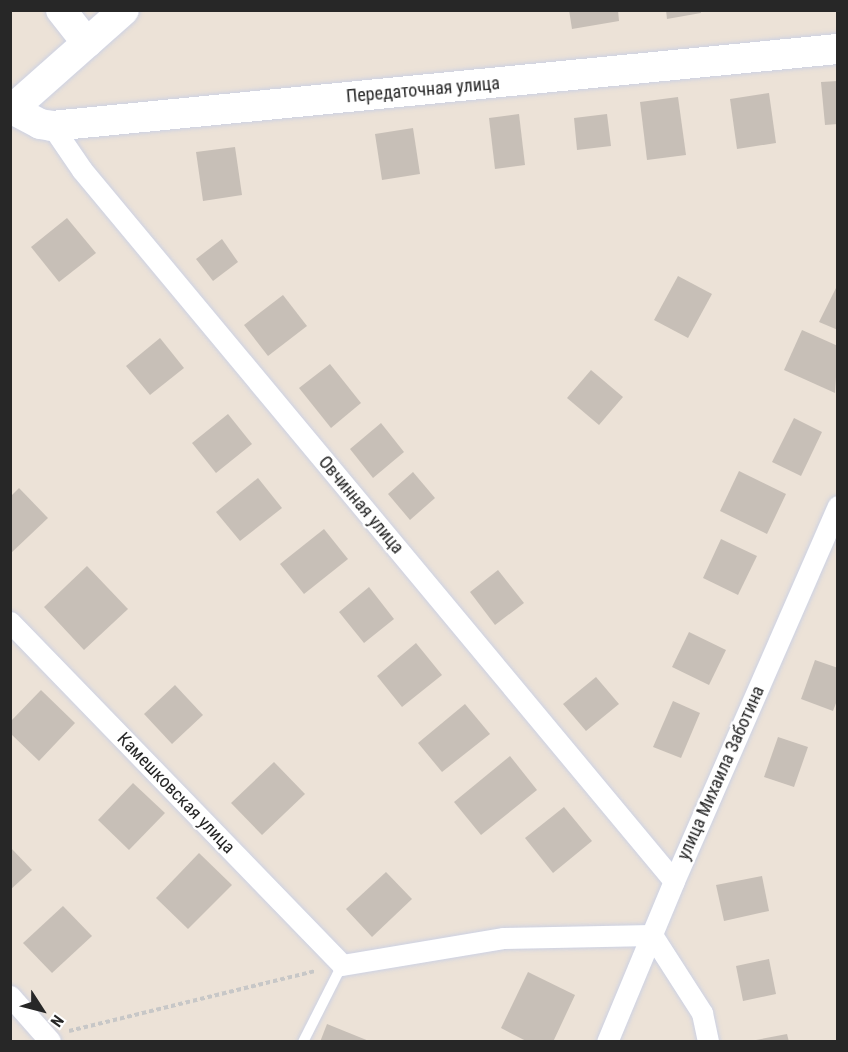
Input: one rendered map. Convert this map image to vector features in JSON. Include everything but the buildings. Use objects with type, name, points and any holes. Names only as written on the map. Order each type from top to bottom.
[{"type":"main road","points":[[61,10],[87,43]]},
{"type":"main road","points":[[11,110],[124,10]]},
{"type":"main road","name":"Передаточная улица","points":[[11,110],[40,124],[52,126],[837,49]]},
{"type":"street","name":"Овчинная улица","points":[[52,126],[90,179],[674,881]]},
{"type":"street","name":"улица Михаила Заботина","points":[[607,1041],[837,506]]},
{"type":"street","name":"Камешковская улица","points":[[10,622],[342,965]]},
{"type":"street","points":[[342,965],[504,938],[652,935],[702,1013],[708,1041]]},
{"type":"street","points":[[10,996],[49,1041]]},
{"type":"lane","points":[[303,1041],[342,965]]},
{"type":"path","points":[[49,1041],[71,1029],[342,965]]}]
